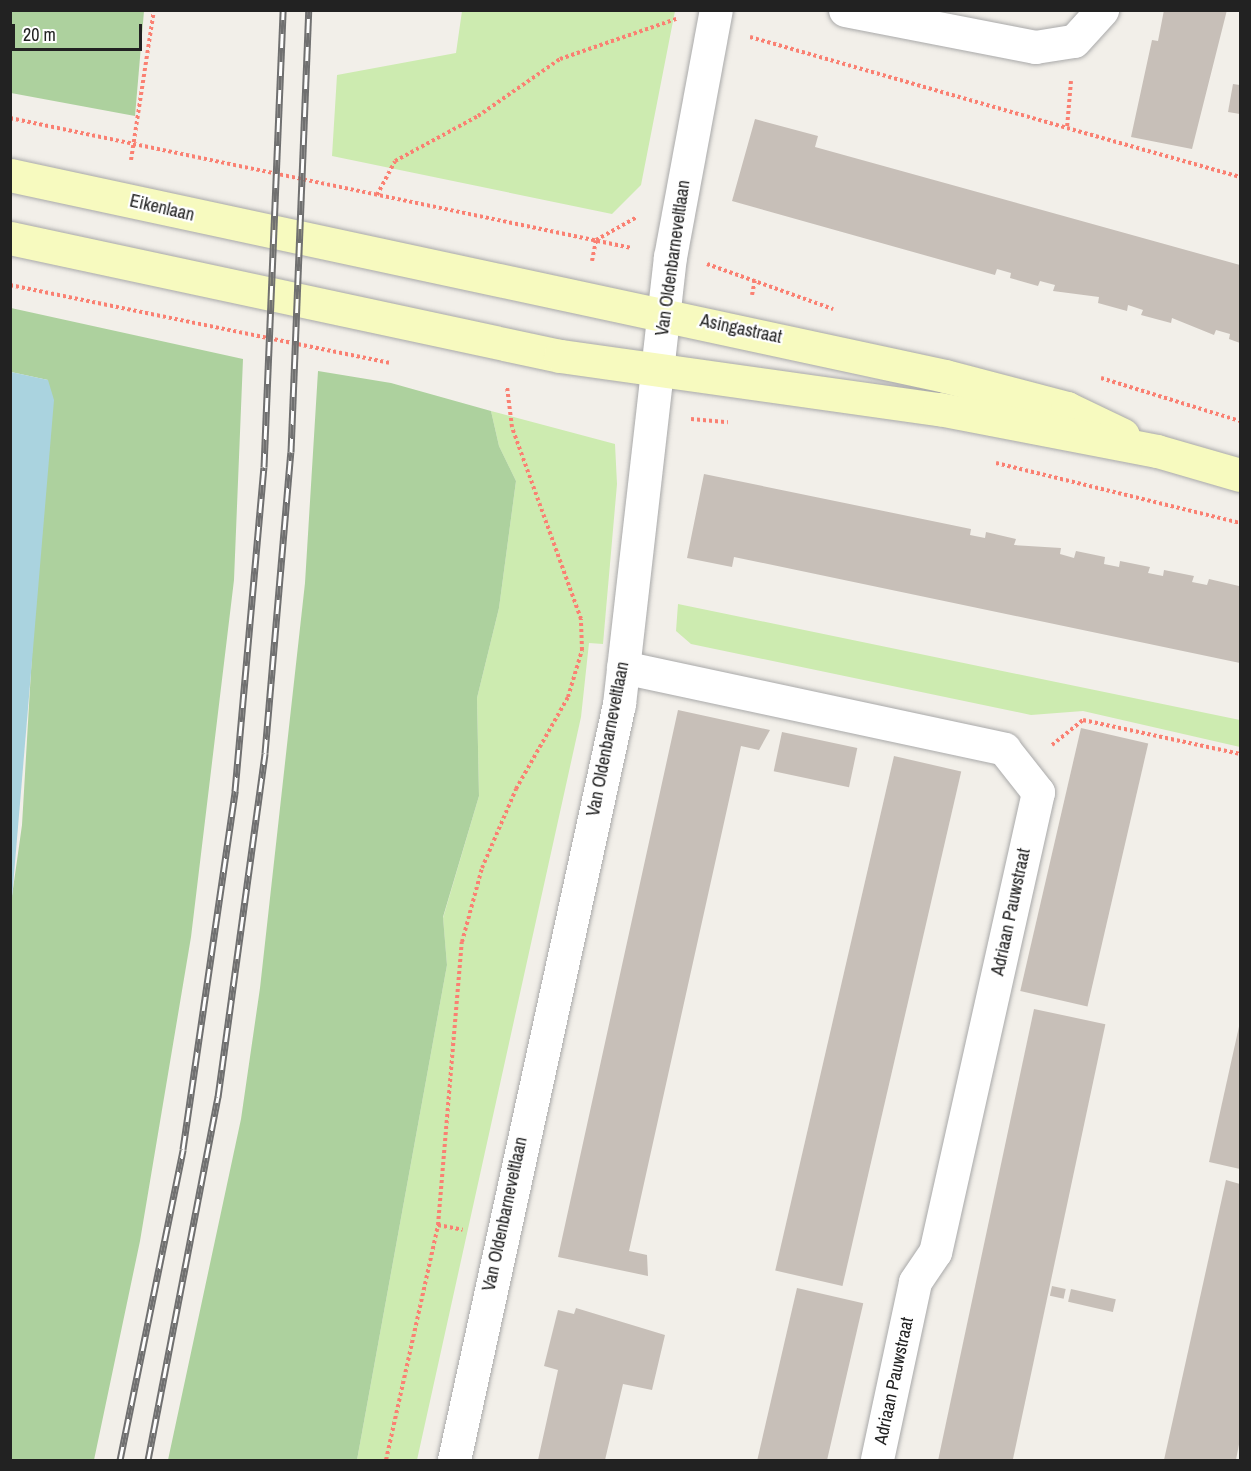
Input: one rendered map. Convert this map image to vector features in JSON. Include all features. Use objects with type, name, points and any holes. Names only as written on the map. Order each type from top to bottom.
[{"type":"main road","name":"Eikenlaan","points":[[10,175],[314,242]]},
{"type":"main road","name":"Asingastraat","points":[[10,238],[560,356],[939,409],[1157,451],[1240,475]]},
{"type":"main road","name":"Asingastraat","points":[[314,242],[664,313],[1067,408],[1157,451]]},
{"type":"street","name":"Van Oldenbarneveltlaan","points":[[454,1461],[623,667],[654,415],[670,257],[716,10]]},
{"type":"street","points":[[845,10],[1035,47],[1074,41],[1102,10]]},
{"type":"street","name":"Adriaan Pauwstraat","points":[[623,667],[1004,749],[1022,766],[1038,792],[936,1252],[915,1282],[877,1461]]},
{"type":"path","points":[[134,144],[154,10]]},
{"type":"path","points":[[1074,41],[1067,128],[1240,177]]},
{"type":"path","points":[[10,118],[670,257]]},
{"type":"path","points":[[10,285],[286,342]]},
{"type":"path","points":[[386,1461],[438,1225],[462,942],[482,868],[516,789],[568,697],[582,650],[581,619],[512,426],[507,387]]},
{"type":"path","points":[[654,415],[736,423]]},
{"type":"path","points":[[988,462],[1240,523]]},
{"type":"path","points":[[1022,766],[1083,720],[1240,754]]},
{"type":"green space","points":[[10,11],[144,11],[135,116],[11,93]]},
{"type":"green space","points":[[462,11],[675,11],[641,185],[612,214],[332,156],[337,75],[456,53]]},
{"type":"green space","points":[[11,308],[243,359],[234,580],[191,937],[140,1241],[94,1460],[11,1460],[10,910],[22,825],[48,380],[11,372]]},
{"type":"green space","points":[[318,371],[391,383],[491,411],[499,446],[516,481],[499,608],[477,698],[479,796],[443,917],[447,965],[357,1460],[168,1460],[241,1119],[260,988],[305,583]]},
{"type":"green space","points":[[491,411],[615,444],[617,484],[603,644],[589,643],[581,717],[417,1460],[357,1460],[447,965],[443,918],[479,796],[477,698],[499,608],[516,481],[499,446]]},
{"type":"green space","points":[[678,604],[1240,720],[1240,747],[1083,711],[1031,715],[691,644],[676,631]]},
{"type":"water","points":[[11,372],[48,380],[54,400],[11,910]]},
{"type":"building","points":[[1164,10],[1227,10],[1192,149],[1131,137],[1152,40],[1158,41]]},
{"type":"building","points":[[1233,84],[1240,85],[1240,114],[1228,112]]},
{"type":"building","points":[[755,119],[818,136],[815,147],[1240,265],[1240,343],[1229,339],[1230,334],[1216,330],[1214,335],[1172,318],[1171,323],[1141,315],[1143,310],[1128,305],[1127,311],[1098,303],[1099,297],[1053,291],[1055,285],[1040,281],[1038,286],[1010,278],[1011,273],[997,269],[995,275],[732,201]]},
{"type":"building","points":[[704,474],[971,529],[970,535],[985,538],[986,532],[1016,539],[1014,545],[1061,548],[1060,554],[1074,558],[1076,551],[1105,557],[1104,564],[1119,567],[1120,561],[1150,567],[1148,573],[1163,576],[1164,570],[1194,576],[1192,582],[1207,585],[1209,579],[1239,586],[1240,663],[734,557],[732,567],[687,558]]},
{"type":"building","points":[[678,710],[770,730],[759,750],[741,746],[629,1251],[647,1255],[648,1276],[558,1257]]},
{"type":"building","points":[[1081,728],[1148,744],[1087,1007],[1020,991]]},
{"type":"building","points":[[782,732],[857,748],[849,787],[774,771]]},
{"type":"building","points":[[894,756],[961,772],[842,1286],[775,1270]]},
{"type":"building","points":[[1034,1009],[1105,1024],[1013,1460],[938,1460]]},
{"type":"building","points":[[1240,1022],[1240,1169],[1209,1162]]},
{"type":"building","points":[[1226,1180],[1240,1184],[1240,1439],[1236,1460],[1164,1460]]},
{"type":"building","points":[[1052,1286],[1066,1289],[1064,1299],[1050,1296]]},
{"type":"building","points":[[797,1288],[863,1303],[827,1460],[757,1459]]},
{"type":"building","points":[[1071,1289],[1116,1299],[1113,1312],[1068,1302]]},
{"type":"building","points":[[576,1308],[665,1335],[652,1390],[623,1384],[605,1460],[538,1460],[558,1370],[544,1366],[558,1310],[574,1314]]},
{"type":"railway","points":[[120,1460],[183,1149],[235,791],[264,467],[283,10]]},
{"type":"railway","points":[[148,1460],[218,1097],[265,753],[291,452],[309,10]]}]
